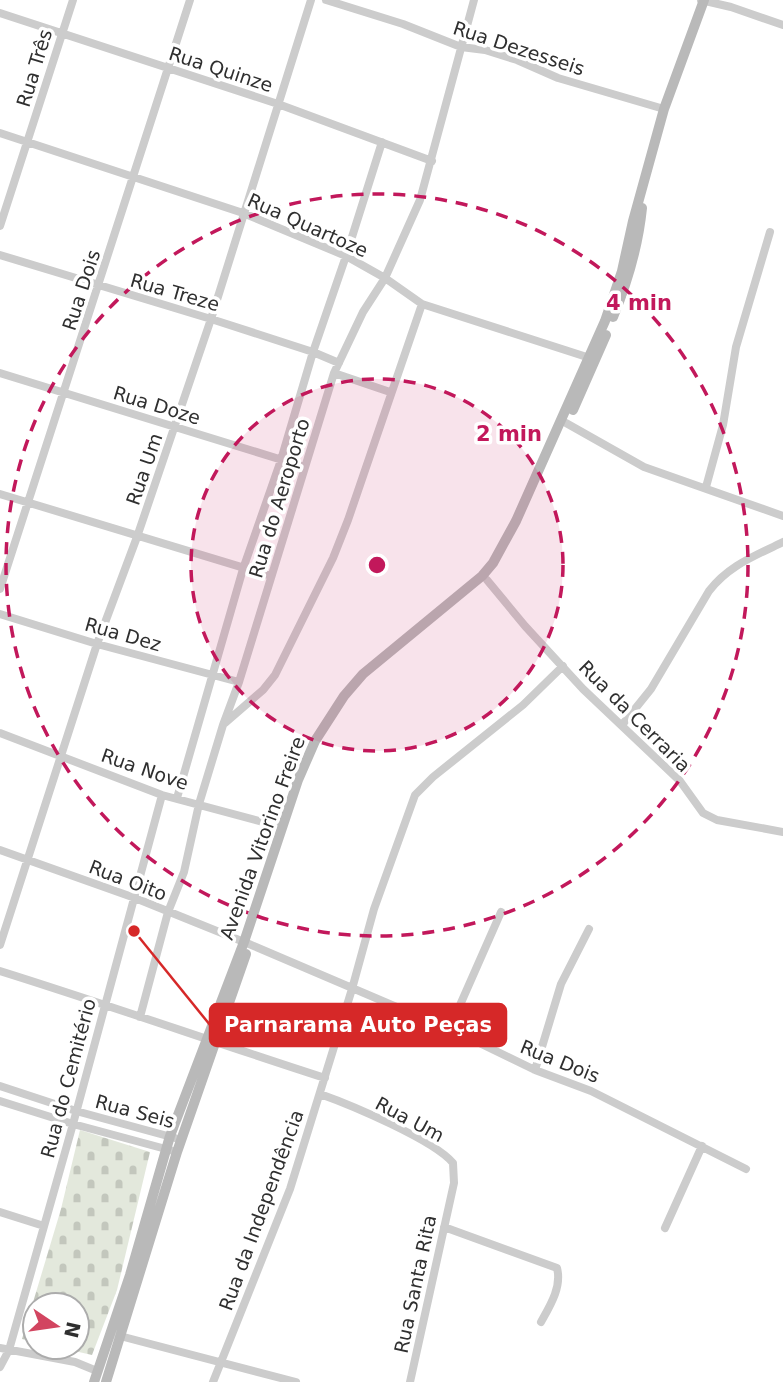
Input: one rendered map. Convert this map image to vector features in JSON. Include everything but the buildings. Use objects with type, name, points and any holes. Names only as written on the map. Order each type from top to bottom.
[{"type":"street","name":"Rua Três","points":[[0,226],[73,0]]},
{"type":"street","name":"Rua Dois","points":[[0,589],[190,0]]},
{"type":"street","name":"Rua Um","points":[[0,945],[97,643],[137,537],[211,319],[311,0]]},
{"type":"street","name":"Rua Dezesseis","points":[[326,0],[403,24],[461,47],[485,50],[517,60],[558,78],[664,109]]},
{"type":"street","name":"Rua do Aeroporto","points":[[140,1017],[168,912],[184,872],[199,804],[334,373],[363,312],[385,278],[420,200],[474,0]]},
{"type":"street","points":[[703,0],[783,25]]},
{"type":"street","name":"Avenida Vitorino Freire","points":[[95,1376],[176,1138],[307,772],[344,704],[376,668],[487,580],[512,542],[592,359],[622,271],[664,109],[703,0]]},
{"type":"street","name":"Rua Quinze","points":[[0,13],[278,104],[432,160]]},
{"type":"street","name":"Rua Quartoze","points":[[0,133],[243,213],[346,256],[385,278],[422,304],[592,359]]},
{"type":"street","points":[[177,798],[243,569],[281,460],[313,352],[382,142]]},
{"type":"street","points":[[706,487],[723,425],[736,348],[770,232]]},
{"type":"street","name":"Rua Treze","points":[[0,255],[211,319],[339,363]]},
{"type":"street","points":[[223,725],[263,691],[275,675],[333,558],[422,304]]},
{"type":"street","name":"Avenida Vitorino Freire","points":[[247,943],[282,827],[315,741],[344,696],[380,659],[482,576],[492,563],[516,521],[592,359]]},
{"type":"street","name":"Rua Doze","points":[[0,373],[305,467]]},
{"type":"street","points":[[334,373],[390,392]]},
{"type":"street","points":[[566,423],[644,467],[783,516]]},
{"type":"street","points":[[0,494],[271,576]]},
{"type":"street","points":[[622,725],[652,689],[719,578],[728,570],[783,542]]},
{"type":"street","name":"Rua da Cerraria","points":[[487,580],[525,626],[590,696],[672,773],[709,818],[783,832]]},
{"type":"street","name":"Rua Dez","points":[[0,614],[239,682]]},
{"type":"street","name":"Rua da Independência","points":[[213,1382],[290,1189],[374,909],[415,795],[433,777],[523,705],[564,666]]},
{"type":"street","name":"Rua Nove","points":[[0,733],[162,795],[282,827]]},
{"type":"street","name":"Rua do Cemitério","points":[[0,1367],[73,1124],[162,795]]},
{"type":"street","name":"Rua Oito","points":[[0,850],[135,898],[247,943]]},
{"type":"street","points":[[449,1030],[501,912]]},
{"type":"street","points":[[536,1070],[561,985],[589,929]]},
{"type":"street","name":"Rua Dois","points":[[247,943],[536,1070],[591,1091],[746,1169]]},
{"type":"street","points":[[0,971],[104,1003],[325,1078]]},
{"type":"street","name":"Rua Seis","points":[[0,1086],[76,1111],[176,1138]]},
{"type":"street","name":"Rua Um","points":[[320,1094],[407,1133],[450,1160],[455,1176],[451,1194]]},
{"type":"street","points":[[0,1101],[73,1124],[172,1150]]},
{"type":"street","points":[[665,1228],[702,1146]]},
{"type":"street","name":"Avenida Vitorino Freire","points":[[106,1382],[172,1150]]},
{"type":"street","name":"Rua Santa Rita","points":[[410,1382],[451,1194]]},
{"type":"street","points":[[0,1212],[44,1226]]},
{"type":"street","points":[[444,1227],[555,1266],[558,1276],[554,1298],[541,1322]]},
{"type":"street","points":[[120,1336],[296,1382]]},
{"type":"street","points":[[4,1349],[75,1362],[95,1376]]},
{"type":"green space","points":[[80,1130],[150,1152],[117,1290],[92,1355],[91,1291],[36,1291],[61,1209]]},
{"type":"place","name":"Parnarama Auto Peças","points":[[134,931]]}]
